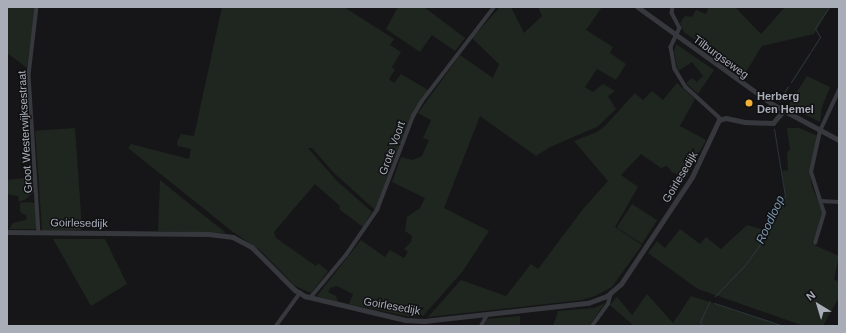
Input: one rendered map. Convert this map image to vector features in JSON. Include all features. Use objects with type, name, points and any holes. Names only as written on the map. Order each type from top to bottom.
[{"type":"street","name":"Groot Westerwijksestraat","points":[[37,7],[29,75],[39,232]]},
{"type":"street","name":"Grote Voort","points":[[310,298],[350,250],[377,210],[413,116],[422,101],[494,7]]},
{"type":"street","name":"Tilburgseweg","points":[[638,7],[783,111],[839,140]]},
{"type":"street","points":[[673,7],[672,14],[680,28],[672,44],[671,52],[678,75],[695,96],[721,119],[773,123],[783,111]]},
{"type":"street","points":[[815,243],[823,220],[821,201],[811,172],[820,131],[839,90]]},
{"type":"street","name":"Goirlesedijk","points":[[7,232],[209,234],[233,237],[252,247],[300,294],[310,298],[406,320],[424,321],[588,303],[611,293],[621,284],[692,177],[717,124],[721,119]]},
{"type":"street","points":[[821,201],[839,202]]},
{"type":"street","points":[[592,326],[608,304],[611,293]]},
{"type":"street","points":[[276,326],[300,294]]},
{"type":"street","points":[[481,326],[487,315]]},
{"type":"shaded area","points":[[7,7],[35,7],[27,68],[7,53]]},
{"type":"shaded area","points":[[222,7],[344,7],[394,39],[390,45],[401,52],[392,67],[395,70],[389,79],[394,83],[401,74],[428,90],[407,125],[375,210],[334,173],[312,148],[308,148],[336,180],[372,212],[363,227],[339,209],[340,206],[315,184],[274,232],[276,238],[316,266],[318,263],[328,271],[311,293],[295,286],[260,250],[233,232],[128,148],[131,144],[189,159],[191,149],[178,146],[177,142],[181,134],[194,136]]},
{"type":"shaded area","points":[[398,7],[424,7],[465,38],[455,51],[432,35],[420,52],[386,29]]},
{"type":"shaded area","points":[[500,7],[511,7],[524,33],[542,16],[538,7],[602,7],[586,30],[613,47],[610,53],[626,64],[616,80],[597,69],[585,87],[593,92],[603,84],[615,91],[608,96],[616,109],[597,127],[550,147],[536,156],[480,116],[444,208],[489,231],[463,271],[423,316],[411,317],[349,304],[353,294],[337,286],[330,288],[328,292],[336,296],[338,302],[317,296],[361,240],[385,257],[390,250],[404,258],[408,252],[404,249],[411,242],[412,236],[405,231],[407,217],[420,208],[425,198],[392,182],[401,157],[413,160],[422,156],[429,140],[423,138],[431,120],[418,113],[460,55],[493,78],[499,64],[472,38]]},
{"type":"shaded area","points":[[709,7],[735,7],[761,34],[785,7],[830,7],[814,34],[762,46],[744,75],[684,32],[680,23],[685,16],[692,17],[696,10],[706,14]]},
{"type":"shaded area","points":[[676,44],[714,70],[698,94],[686,83],[692,78],[697,82],[703,76],[692,62],[678,71],[674,52]]},
{"type":"shaded area","points":[[807,76],[830,87],[822,107],[820,122],[788,106]]},
{"type":"shaded area","points":[[677,83],[695,99],[680,126],[706,140],[687,176],[673,173],[667,166],[661,168],[641,154],[621,175],[638,187],[615,227],[642,245],[612,287],[595,296],[582,300],[428,317],[461,280],[506,296],[531,264],[538,269],[583,209],[608,181],[574,141],[597,132],[605,126],[635,93],[643,100],[652,91],[663,100]]},
{"type":"shaded area","points":[[75,128],[82,230],[42,233],[35,131]]},
{"type":"shaded area","points":[[787,128],[799,128],[818,136],[810,172],[812,187],[822,210],[822,218],[812,244],[839,256],[834,279],[839,282],[839,297],[823,326],[804,326],[698,289],[648,253],[657,241],[665,248],[680,229],[700,244],[706,237],[721,249],[747,225],[767,231],[785,196],[782,171],[788,170],[787,152],[790,150]]},
{"type":"shaded area","points":[[34,177],[35,191],[26,199],[19,202],[18,196],[7,194],[7,180]]},
{"type":"shaded area","points":[[160,180],[187,202],[226,233],[158,231]]},
{"type":"shaded area","points":[[20,203],[35,203],[37,229],[9,229],[13,223],[26,220],[27,216],[20,212]]},
{"type":"shaded area","points":[[632,204],[657,220],[642,244],[617,227]]},
{"type":"shaded area","points":[[53,239],[105,239],[127,284],[91,306]]},
{"type":"shaded area","points":[[647,294],[673,323],[691,296],[784,326],[634,326],[610,305],[617,297],[632,315]]},
{"type":"shaded area","points":[[605,303],[589,326],[553,326],[558,311],[594,308]]},
{"type":"shaded area","points":[[520,316],[520,326],[483,326],[488,319]]},
{"type":"waterway","name":"Roodloop","points":[[811,51],[820,37],[815,28],[829,7]]},
{"type":"waterway","name":"Roodloop","points":[[791,82],[810,53]]},
{"type":"waterway","name":"Roodloop","points":[[779,101],[788,86]]},
{"type":"waterway","name":"Roodloop","points":[[715,296],[745,265],[759,246],[785,196],[774,129]]},
{"type":"waterway","name":"Roodloop","points":[[704,326],[700,322],[710,301]]},
{"type":"waterway","points":[[714,303],[784,326]]},
{"type":"place","name":"Herberg Den Hemel","points":[[749,103]]}]
